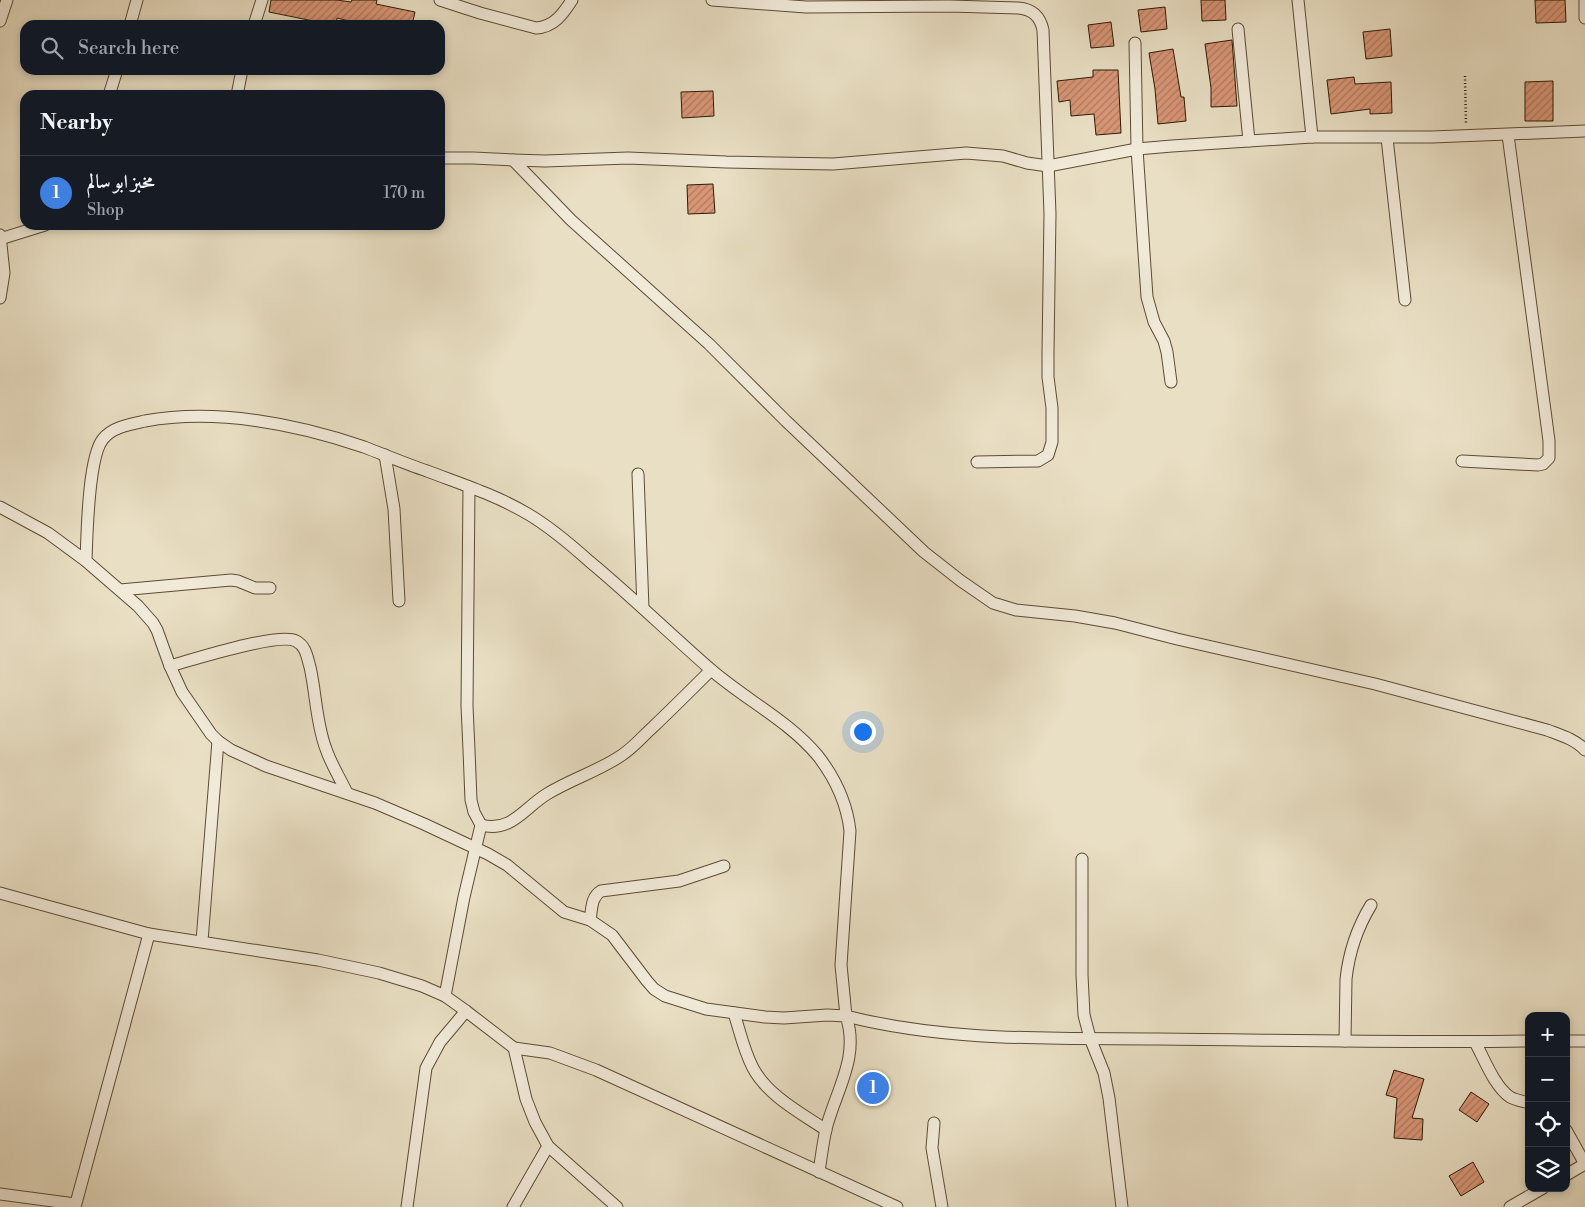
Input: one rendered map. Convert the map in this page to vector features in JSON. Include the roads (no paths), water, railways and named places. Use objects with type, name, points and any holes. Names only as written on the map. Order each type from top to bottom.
[{"type":"street","points":[[0,21],[7,0]]},
{"type":"street","points":[[131,20],[136,0]]},
{"type":"street","points":[[256,20],[262,0]]},
{"type":"street","points":[[440,0],[480,14],[536,28],[553,24],[572,0]]},
{"type":"street","points":[[712,0],[806,7],[949,6],[1018,8],[1028,10],[1038,16],[1042,22],[1047,96],[1050,240],[1048,377],[1052,408],[1052,442],[1048,455],[1038,461],[977,462]]},
{"type":"street","points":[[1298,0],[1312,137]]},
{"type":"street","points":[[1584,0],[1585,18]]},
{"type":"street","points":[[1238,30],[1249,141]]},
{"type":"street","points":[[1135,43],[1137,149],[1148,305],[1164,341],[1171,382]]},
{"type":"street","points":[[111,90],[115,75]]},
{"type":"street","points":[[237,90],[241,75]]},
{"type":"street","points":[[445,158],[513,160],[621,158],[833,164],[966,153],[1002,156],[1037,166],[1048,166],[1137,149],[1249,141],[1312,137],[1387,138],[1585,131]]},
{"type":"street","points":[[1462,462],[1538,465],[1546,461],[1549,454],[1547,426],[1508,135]]},
{"type":"street","points":[[1387,138],[1405,300]]},
{"type":"street","points":[[513,160],[571,220],[703,338],[786,421],[924,552],[961,581],[994,602],[1016,610],[1075,616],[1115,623],[1375,684],[1547,730],[1569,739],[1585,750]]},
{"type":"street","points":[[0,298],[4,273],[0,238],[28,230]]},
{"type":"street","points":[[86,561],[90,502],[97,450],[101,440],[107,434],[125,426],[159,419],[190,417],[238,419],[316,432],[385,455],[469,487],[510,504],[547,525],[597,567],[711,670],[799,737],[820,760],[840,793],[847,811],[850,831],[841,965],[850,1036],[850,1052],[844,1077],[826,1130],[818,1172]]},
{"type":"street","points":[[385,455],[394,509],[399,601]]},
{"type":"street","points":[[638,474],[643,608]]},
{"type":"street","points":[[445,996],[464,897],[481,825],[474,812],[471,800],[468,741],[469,487]]},
{"type":"street","points":[[0,508],[48,533],[86,561],[120,590],[153,623],[182,692],[218,741],[245,757],[266,766],[375,803],[476,847],[507,865],[564,912],[590,920],[612,934],[647,981],[654,989],[665,996],[706,1009],[734,1013],[784,1018],[827,1015],[846,1016],[884,1025],[1008,1037],[1525,1041]]},
{"type":"street","points":[[120,590],[230,580],[236,580],[255,588],[270,588]]},
{"type":"street","points":[[170,666],[245,645],[279,640],[295,640],[302,646],[306,654],[326,749],[346,794]]},
{"type":"street","points":[[481,825],[494,827],[510,823],[547,794],[599,769],[622,755],[674,708],[711,670]]},
{"type":"street","points":[[202,941],[218,741]]},
{"type":"street","points":[[1082,858],[1082,990],[1084,1016],[1090,1038],[1104,1073],[1109,1098],[1122,1207]]},
{"type":"street","points":[[590,920],[594,899],[601,891],[679,881],[724,866]]},
{"type":"street","points":[[0,893],[149,934],[202,941],[366,970],[398,978],[445,996],[514,1048],[550,1053],[596,1070],[897,1207]]},
{"type":"street","points":[[1345,1041],[1347,968],[1358,930],[1371,905]]},
{"type":"street","points":[[0,1194],[75,1205],[149,934]]},
{"type":"street","points":[[407,1207],[426,1068],[440,1042],[466,1011]]},
{"type":"street","points":[[734,1013],[748,1056],[761,1080],[784,1100],[826,1130]]},
{"type":"street","points":[[1570,1041],[1585,1040]]},
{"type":"street","points":[[1475,1042],[1501,1089],[1515,1100],[1525,1102]]},
{"type":"street","points":[[514,1048],[526,1098],[535,1122],[548,1146],[617,1207]]},
{"type":"street","points":[[934,1123],[932,1148],[942,1207]]},
{"type":"street","points":[[1570,1137],[1585,1164],[1570,1173]]},
{"type":"street","points":[[513,1207],[548,1146]]},
{"type":"street","points":[[1510,1207],[1537,1192]]},
{"type":"place","name":"مخبز ابو سالم","points":[[873,1088]]}]
